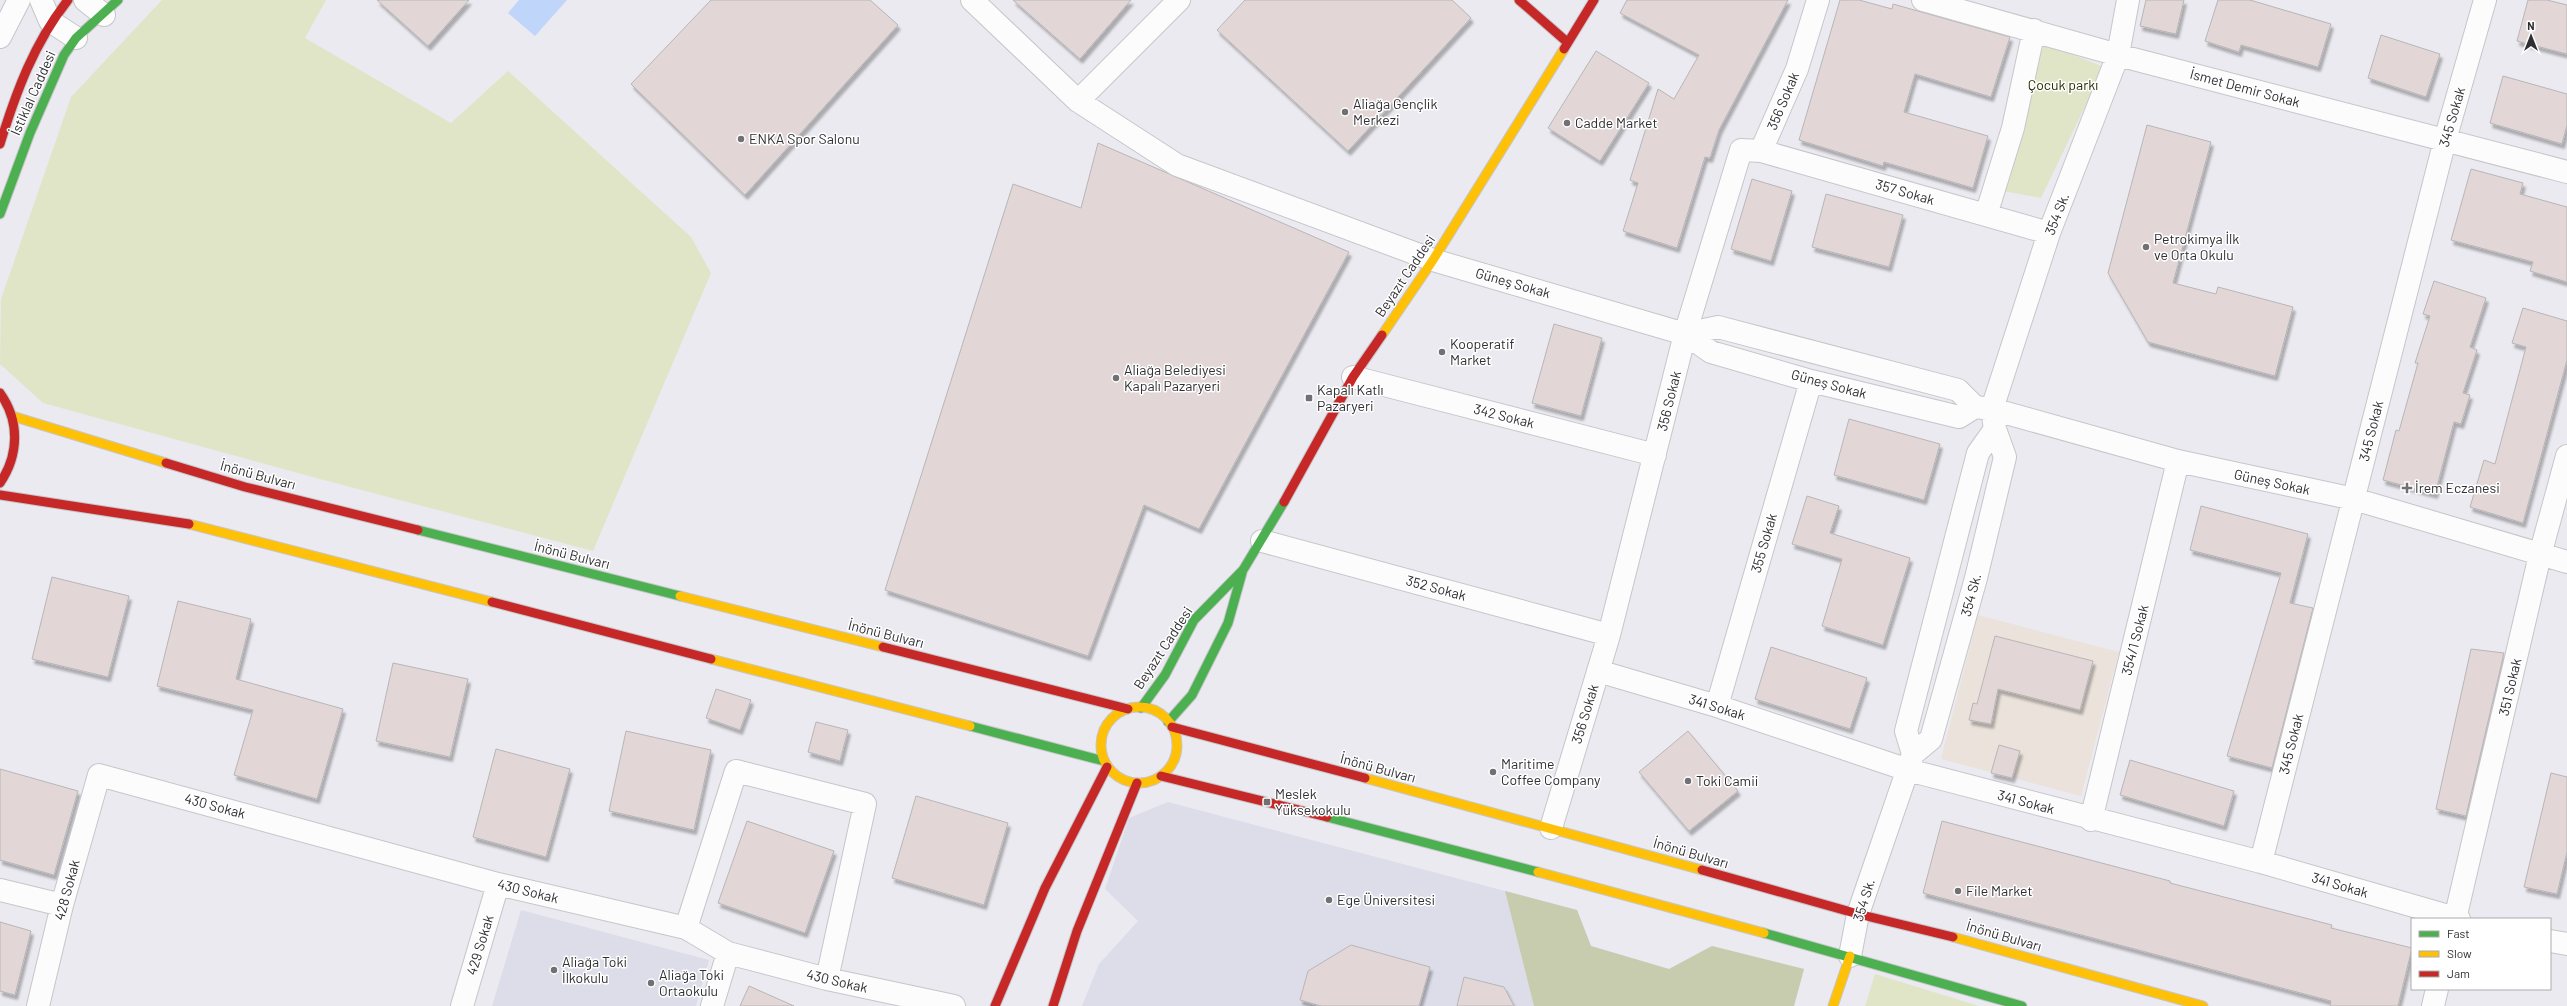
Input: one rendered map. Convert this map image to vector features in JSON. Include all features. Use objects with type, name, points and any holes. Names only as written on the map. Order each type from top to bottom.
[{"type":"street","points":[[0,37],[19,0]]},
{"type":"street","points":[[41,0],[50,21],[76,38]]},
{"type":"street","name":"İstiklal Caddesi","points":[[0,144],[14,100],[37,43],[50,21],[68,0]]},
{"type":"street","points":[[85,0],[111,7]]},
{"type":"street","name":"Güneş Sokak","points":[[972,0],[1078,101],[1177,165],[1434,260],[1685,334],[1711,352],[1811,381],[1959,417],[1987,415],[2178,461],[2354,499],[2567,562]]},
{"type":"street","points":[[1078,101],[1179,0]]},
{"type":"street","points":[[1518,0],[1567,42]]},
{"type":"street","name":"Beyazıt Caddesi","points":[[1140,708],[1164,675],[1194,620],[1243,570],[1262,541],[1353,377],[1434,260],[1594,0]]},
{"type":"street","name":"356 Sokak","points":[[1551,828],[1609,635],[1685,334],[1741,150],[1761,151],[1796,69],[1818,0]]},
{"type":"street","name":"İsmet Demir Sokak","points":[[1923,0],[2034,30],[2118,55],[2567,172]]},
{"type":"street","name":"354 Sk.","points":[[1911,762],[1906,731],[1987,415],[2049,233],[2118,55],[2128,0]]},
{"type":"street","name":"345 Sokak","points":[[2261,862],[2446,140],[2485,0]]},
{"type":"street","name":"İstiklal Caddesi","points":[[0,214],[30,133],[64,55],[76,38],[111,7]]},
{"type":"street","points":[[1986,214],[2013,128],[2034,30]]},
{"type":"street","name":"357 Sokak","points":[[1761,151],[2049,233]]},
{"type":"street","name":"Güneş Sokak","points":[[1685,334],[1718,327],[1958,390],[1987,415]]},
{"type":"street","name":"342 Sokak","points":[[1353,377],[1655,455]]},
{"type":"street","name":"355 Sokak","points":[[1717,706],[1811,381]]},
{"type":"street","points":[[0,393],[12,416],[16,437],[13,458],[0,483]]},
{"type":"street","name":"354 Sk.","points":[[1850,956],[1858,914],[1911,762],[1931,739],[1976,578],[2005,457],[1987,415]]},
{"type":"street","name":"İnönü Bulvarı","points":[[12,416],[245,487],[1128,709]]},
{"type":"street","name":"351 Sokak","points":[[2457,918],[2540,555],[2567,456]]},
{"type":"street","name":"354/1 Sokak","points":[[2092,820],[2178,461]]},
{"type":"street","points":[[0,495],[175,520],[1106,764],[1125,781],[1137,783],[1149,782],[1161,776],[1169,768],[1176,748],[1170,725],[1156,712],[1140,708],[1128,709],[1110,721],[1104,730],[1101,751],[1106,764],[1045,888],[995,1006]]},
{"type":"street","name":"352 Sokak","points":[[1262,541],[1609,635]]},
{"type":"street","name":"Beyazıt Caddesi","points":[[1170,725],[1192,695],[1228,623],[1243,570]]},
{"type":"street","name":"341 Sokak","points":[[1598,671],[1911,762],[2092,820],[2261,862],[2454,918]]},
{"type":"street","name":"İnönü Bulvarı","points":[[1170,725],[1551,828],[1858,914],[1951,936],[2203,1006]]},
{"type":"street","points":[[686,928],[736,771],[865,804],[828,980]]},
{"type":"street","name":"430 Sokak","points":[[99,775],[498,884],[686,928],[728,953],[828,980],[954,1006]]},
{"type":"street","name":"428 Sokak","points":[[38,1006],[62,905],[99,775]]},
{"type":"street","points":[[1161,776],[1274,804],[1850,956],[2022,1006]]},
{"type":"street","points":[[1053,1006],[1077,932],[1137,783]]},
{"type":"street","name":"429 Sokak","points":[[462,1006],[498,884]]},
{"type":"street","points":[[0,890],[62,905]]},
{"type":"street","points":[[2551,941],[2567,944]]},
{"type":"street","points":[[712,1006],[728,953]]},
{"type":"street","points":[[1833,1006],[1850,956]]},
{"type":"street","points":[[2433,1006],[2437,990]]},
{"type":"shaded area","points":[[1978,615],[2119,652],[2081,796],[1941,759]]},
{"type":"shaded area","name":"Ege Üniversitesi","points":[[1168,802],[1577,910],[1591,946],[1669,969],[1712,946],[1804,969],[1794,1006],[1082,1006],[1099,964],[1138,921],[1105,889],[1129,818]]},
{"type":"shaded area","points":[[521,910],[709,960],[696,1006],[492,1006]]},
{"type":"green space","points":[[162,0],[326,0],[305,38],[451,123],[508,71],[691,237],[711,273],[593,551],[320,479],[43,403],[0,364],[1,299],[71,97]]},
{"type":"green space","name":"Çocuk parkı","points":[[2044,43],[2104,67],[2041,198],[2003,191]]},
{"type":"green space","points":[[1505,891],[1577,910],[1591,946],[1669,969],[1712,946],[1804,969],[1794,1006],[1534,1006]]},
{"type":"green space","points":[[1875,974],[1979,1006],[1865,1006]]},
{"type":"water","points":[[519,0],[567,0],[535,36],[508,13]]},
{"type":"building","points":[[377,0],[469,0],[428,46]]},
{"type":"building","name":"ENKA Spor Salonu","points":[[711,0],[870,0],[898,25],[745,195],[631,84]]},
{"type":"building","points":[[1013,0],[1131,0],[1080,59]]},
{"type":"building","name":"Aliağa Gençlik Merkezi","points":[[1245,0],[1452,0],[1471,18],[1348,151],[1217,30]]},
{"type":"building","points":[[1627,0],[1788,0],[1719,130],[1710,158],[1705,157],[1677,248],[1623,231],[1638,183],[1630,180],[1658,89],[1674,99],[1699,55],[1620,13]]},
{"type":"building","points":[[1840,0],[1859,0],[1892,9],[1893,4],[2010,37],[1991,97],[1915,74],[1904,112],[1988,136],[1973,188],[1884,162],[1883,166],[1799,140]]},
{"type":"building","points":[[2146,0],[2184,0],[2176,34],[2140,26]]},
{"type":"building","points":[[2218,0],[2250,0],[2331,24],[2318,67],[2241,45],[2239,52],[2205,41]]},
{"type":"building","points":[[2528,0],[2547,0],[2567,5],[2567,54],[2517,41]]},
{"type":"building","points":[[2381,35],[2440,54],[2426,97],[2368,78]]},
{"type":"building","points":[[1596,51],[1649,83],[1600,161],[1548,128]]},
{"type":"building","points":[[2503,76],[2567,94],[2567,125],[2562,144],[2490,123]]},
{"type":"building","name":"Petrokimya İlk ve Orta Okulu","points":[[2147,125],[2211,142],[2173,283],[2216,294],[2218,287],[2293,307],[2275,376],[2148,342],[2108,273]]},
{"type":"building","name":"Aliağa Belediyesi Kapalı Pazaryeri","points":[[1098,143],[1349,252],[1199,529],[1144,505],[1088,656],[885,590],[1013,184],[1081,208]]},
{"type":"building","points":[[2471,169],[2523,183],[2520,194],[2567,207],[2567,282],[2530,271],[2533,262],[2451,240]]},
{"type":"building","points":[[1752,179],[1792,191],[1771,261],[1731,249]]},
{"type":"building","points":[[1826,194],[1903,215],[1889,267],[1812,247]]},
{"type":"building","points":[[2434,281],[2486,298],[2470,347],[2477,350],[2463,393],[2470,395],[2461,424],[2454,422],[2435,494],[2383,480],[2396,430],[2399,431],[2418,363],[2415,363],[2430,316],[2423,314]]},
{"type":"building","points":[[2523,308],[2567,321],[2567,360],[2523,523],[2470,507],[2484,460],[2495,464],[2526,347],[2512,343]]},
{"type":"building","points":[[1554,324],[1602,338],[1581,416],[1532,403]]},
{"type":"building","points":[[1849,419],[1940,444],[1924,500],[1834,475]]},
{"type":"building","points":[[1807,496],[1839,506],[1830,533],[1910,558],[1883,645],[1822,626],[1842,559],[1792,544]]},
{"type":"building","points":[[2201,506],[2308,534],[2290,603],[2313,608],[2272,768],[2227,756],[2281,573],[2190,550]]},
{"type":"building","points":[[52,577],[129,596],[108,677],[32,659]]},
{"type":"building","points":[[178,601],[251,619],[236,679],[343,709],[317,799],[234,775],[253,710],[157,686]]},
{"type":"building","points":[[1995,636],[2093,661],[2080,710],[1998,689],[1991,724],[1969,720],[1973,703],[1977,704]]},
{"type":"building","points":[[1771,647],[1867,678],[1850,729],[1755,699]]},
{"type":"building","points":[[2471,649],[2504,653],[2466,816],[2436,809]]},
{"type":"building","points":[[393,663],[468,679],[450,757],[376,741]]},
{"type":"building","points":[[716,689],[751,700],[740,730],[706,718]]},
{"type":"building","points":[[816,722],[848,730],[840,761],[808,752]]},
{"type":"building","points":[[626,731],[711,750],[694,830],[609,811]]},
{"type":"building","name":"Toki Camii","points":[[1688,731],[1738,791],[1689,831],[1639,772]]},
{"type":"building","points":[[1999,745],[2020,751],[2012,778],[1991,773]]},
{"type":"building","points":[[496,749],[570,769],[546,857],[473,837]]},
{"type":"building","points":[[2130,760],[2234,791],[2224,826],[2120,795]]},
{"type":"building","points":[[0,769],[78,791],[54,875],[0,860]]},
{"type":"building","points":[[2551,773],[2567,777],[2567,852],[2557,894],[2524,887]]},
{"type":"building","points":[[916,796],[1008,823],[984,905],[892,878]]},
{"type":"building","points":[[747,821],[834,851],[805,933],[718,903]]},
{"type":"building","points":[[1942,821],[2332,925],[2331,928],[2411,948],[2411,952],[2398,1006],[2330,1006],[2331,1001],[1923,893]]},
{"type":"building","points":[[0,922],[31,931],[15,995],[0,991]]},
{"type":"building","points":[[1351,945],[1430,967],[1419,1006],[1321,1006],[1300,1000],[1308,971]]},
{"type":"building","points":[[1464,977],[1504,987],[1514,1006],[1457,1006]]},
{"type":"building","points":[[749,986],[794,1006],[740,1006]]},
{"type":"traffic: fast","points":[[0,214],[30,133],[64,55],[76,38],[118,0]]},
{"type":"traffic: fast","points":[[1141,708],[1165,675],[1194,620],[1243,570],[1284,502]]},
{"type":"traffic: fast","points":[[418,530],[680,596]]},
{"type":"traffic: fast","points":[[1168,722],[1192,695],[1228,623],[1242,573]]},
{"type":"traffic: fast","points":[[970,726],[1104,761]]},
{"type":"traffic: fast","points":[[1327,817],[1538,872]]},
{"type":"traffic: fast","points":[[1764,933],[2022,1006]]},
{"type":"traffic: slow","points":[[1382,335],[1433,260],[1564,49]]},
{"type":"traffic: slow","points":[[12,416],[166,463]]},
{"type":"traffic: slow","points":[[189,524],[492,602]]},
{"type":"traffic: slow","points":[[680,596],[883,647]]},
{"type":"traffic: slow","points":[[711,659],[970,726]]},
{"type":"traffic: slow","points":[[1139,707],[1153,710],[1166,718],[1174,731],[1177,745],[1174,759],[1166,772],[1153,780],[1139,783],[1125,780],[1112,772],[1104,759],[1101,745],[1104,731],[1112,718],[1125,710],[1139,707]]},
{"type":"traffic: slow","points":[[1365,778],[1702,870]]},
{"type":"traffic: slow","points":[[1538,872],[1764,933]]},
{"type":"traffic: slow","points":[[1953,937],[2203,1006]]},
{"type":"traffic: slow","points":[[1833,1006],[1850,956]]},
{"type":"traffic: jam","points":[[0,144],[27,69],[45,33],[68,0]]},
{"type":"traffic: jam","points":[[1519,0],[1567,42]]},
{"type":"traffic: jam","points":[[1564,49],[1594,0]]},
{"type":"traffic: jam","points":[[1284,502],[1353,377],[1382,335]]},
{"type":"traffic: jam","points":[[0,393],[7,404],[11,415],[15,438],[11,461],[0,483]]},
{"type":"traffic: jam","points":[[166,463],[245,487],[418,530]]},
{"type":"traffic: jam","points":[[0,495],[189,524]]},
{"type":"traffic: jam","points":[[492,602],[711,659]]},
{"type":"traffic: jam","points":[[883,647],[1128,709]]},
{"type":"traffic: jam","points":[[1172,727],[1365,778]]},
{"type":"traffic: jam","points":[[995,1006],[1045,888],[1107,767]]},
{"type":"traffic: jam","points":[[1161,776],[1327,817]]},
{"type":"traffic: jam","points":[[1053,1006],[1077,931],[1137,783]]},
{"type":"traffic: jam","points":[[1702,870],[1858,914],[1953,937]]},
{"type":"place","name":"Aliağa Gençlik Merkezi","points":[[1345,112]]},
{"type":"place","name":"Cadde Market","points":[[1567,123]]},
{"type":"place","name":"ENKA Spor Salonu","points":[[741,139]]},
{"type":"place","name":"Petrokimya İlk ve Orta Okulu","points":[[2146,247]]},
{"type":"place","name":"Kooperatif Market","points":[[1442,352]]},
{"type":"place","name":"Aliağa Belediyesi Kapalı Pazaryeri","points":[[1116,378]]},
{"type":"place","name":"Kapalı Katlı Pazaryeri","points":[[1309,398]]},
{"type":"place","name":"İrem Eczanesi","points":[[2407,488]]},
{"type":"place","name":"Maritime Coffee Company","points":[[1493,772]]},
{"type":"place","name":"Toki Camii","points":[[1688,781]]},
{"type":"place","name":"Meslek Yüksekokulu","points":[[1267,802]]},
{"type":"place","name":"File Market","points":[[1958,891]]},
{"type":"place","name":"Ege Üniversitesi","points":[[1329,900]]},
{"type":"place","name":"Aliağa Toki İlkokulu","points":[[554,970]]},
{"type":"place","name":"Aliağa Toki Ortaokulu","points":[[651,983]]}]
